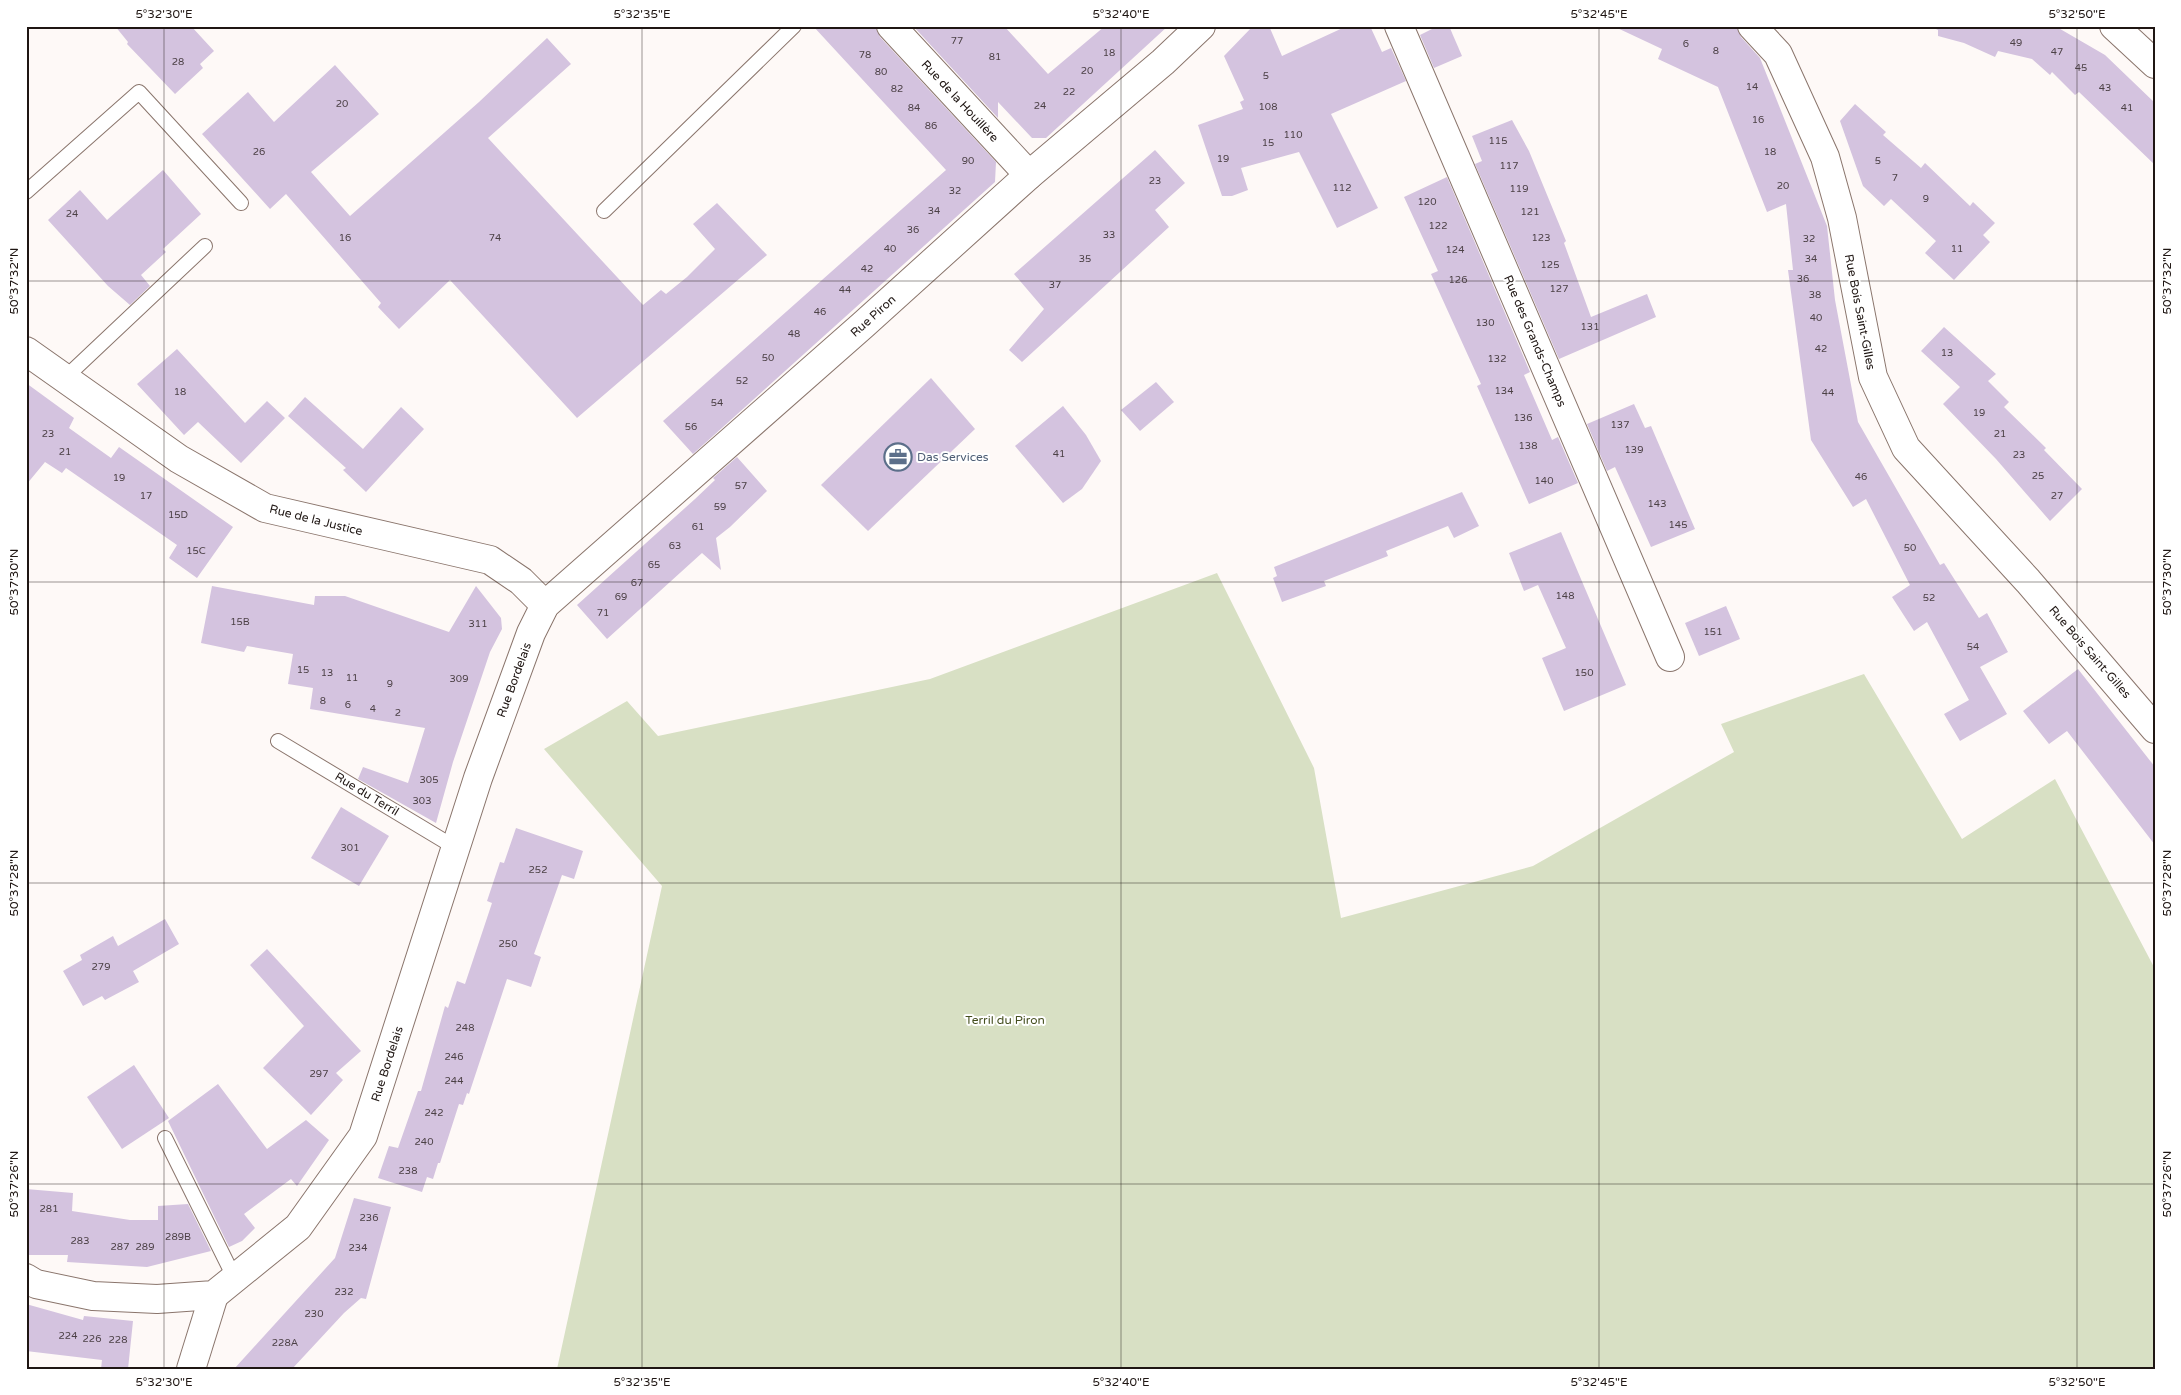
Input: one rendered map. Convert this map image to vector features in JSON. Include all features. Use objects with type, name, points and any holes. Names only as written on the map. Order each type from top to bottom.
[{"type":"street","name":"Rue de la Houillère","points":[[891,26],[1029,175]]},
{"type":"street","name":"Rue Piron","points":[[544,605],[864,325],[1029,175],[1164,62],[1201,26]]},
{"type":"street","name":"Rue des Grands-Champs","points":[[1399,26],[1670,657]]},
{"type":"street","name":"Rue Bois Saint-Gilles","points":[[1752,26],[1778,54],[1825,158],[1842,218],[1873,377],[1906,448],[2028,581],[2155,729]]},
{"type":"street","points":[[2114,26],[2155,64]]},
{"type":"street","name":"Rue de la Justice","points":[[26,351],[66,377],[179,458],[265,508],[490,560],[521,581],[544,605]]},
{"type":"street","name":"Rue Bordelais","points":[[225,1287],[298,1227],[363,1136],[481,769],[544,605]]},
{"type":"street","points":[[26,1278],[36,1284],[93,1296],[157,1299],[225,1287]]},
{"type":"street","points":[[191,1369],[225,1287]]},
{"type":"lane","points":[[604,210],[794,26]]},
{"type":"lane","points":[[26,192],[139,92],[242,204]]},
{"type":"lane","points":[[66,377],[205,246]]},
{"type":"lane","name":"Rue du Terril","points":[[278,741],[456,848]]},
{"type":"lane","points":[[165,1138],[225,1287]]},
{"type":"green space","name":"Terril du Piron","points":[[1217,573],[1314,768],[1341,918],[1533,866],[1734,752],[1721,724],[1864,674],[1962,839],[2055,779],[2155,969],[2155,1369],[557,1369],[662,886],[544,749],[627,701],[658,736],[930,679]]},
{"type":"building","points":[[115,26],[191,26],[214,51],[200,64],[203,68],[175,94],[127,44],[128,42]]},
{"type":"building","points":[[813,26],[876,26],[880,37],[996,162],[995,182],[693,454],[663,421],[946,170]]},
{"type":"building","points":[[913,26],[1004,26],[1048,74],[1105,26],[1168,26],[1046,138],[1032,138],[998,102],[998,118]]},
{"type":"building","points":[[1253,26],[1269,26],[1282,56],[1347,26],[1370,26],[1382,52],[1391,48],[1406,81],[1331,114],[1378,208],[1337,228],[1299,152],[1241,168],[1248,190],[1232,196],[1222,196],[1198,125],[1243,109],[1240,102],[1244,100],[1224,56]]},
{"type":"building","points":[[1438,26],[1449,26],[1462,56],[1434,68],[1420,35]]},
{"type":"building","points":[[1613,26],[1737,26],[1741,37],[1760,58],[1827,226],[1835,300],[1858,422],[1940,565],[1944,563],[1979,618],[1987,613],[2008,652],[1980,667],[2007,714],[1960,741],[1944,714],[1969,700],[1927,622],[1914,631],[1892,597],[1910,585],[1866,499],[1853,507],[1811,440],[1788,270],[1793,270],[1786,204],[1767,212],[1718,87],[1658,59],[1662,49]]},
{"type":"building","points":[[1930,26],[2055,26],[2105,55],[2155,103],[2155,165],[2079,92],[2075,95],[2052,72],[2050,75],[2032,59],[1998,51],[1995,57],[1964,43],[1938,36],[1938,30]]},
{"type":"building","points":[[547,38],[571,64],[488,138],[643,305],[661,290],[666,294],[687,277],[715,249],[693,224],[717,203],[767,255],[577,418],[450,280],[399,329],[378,307],[381,303],[286,194],[270,209],[202,134],[248,92],[274,122],[335,65],[379,114],[311,172],[350,216],[479,102]]},
{"type":"building","points":[[1855,104],[1886,132],[1883,135],[1921,168],[1925,163],[1970,206],[1973,202],[1995,223],[1983,235],[1990,242],[1954,280],[1925,253],[1936,241],[1891,199],[1884,206],[1863,186],[1840,121]]},
{"type":"building","points":[[1512,120],[1529,151],[1566,241],[1564,243],[1591,317],[1647,294],[1656,317],[1559,359],[1475,164],[1482,161],[1472,136]]},
{"type":"building","points":[[1155,150],[1185,183],[1155,210],[1169,227],[1022,362],[1009,350],[1044,309],[1014,274]]},
{"type":"building","points":[[163,170],[201,214],[163,249],[166,252],[141,275],[150,286],[130,305],[108,286],[48,220],[80,190],[107,220]]},
{"type":"building","points":[[1447,177],[1530,372],[1524,375],[1552,440],[1558,437],[1578,483],[1529,504],[1477,386],[1481,384],[1431,274],[1438,271],[1404,197]]},
{"type":"building","points":[[1944,327],[1996,374],[1988,381],[2009,402],[2004,407],[2046,448],[2044,450],[2082,489],[2050,521],[1996,459],[1943,404],[1960,387],[1921,351]]},
{"type":"building","points":[[177,349],[245,423],[267,401],[285,418],[241,463],[198,422],[184,435],[137,384]]},
{"type":"building","name":"Das Services","points":[[931,378],[975,429],[868,531],[821,485]]},
{"type":"building","points":[[1156,382],[1174,402],[1140,431],[1121,410]]},
{"type":"building","points":[[26,383],[74,418],[69,428],[111,458],[119,447],[233,527],[197,578],[169,558],[177,545],[66,468],[62,473],[45,462],[26,485]]},
{"type":"building","points":[[305,397],[363,449],[401,407],[424,429],[366,492],[343,470],[346,468],[288,416]]},
{"type":"building","points":[[1634,404],[1645,428],[1651,426],[1695,529],[1651,547],[1615,467],[1607,471],[1587,424]]},
{"type":"building","points":[[1063,406],[1086,435],[1101,461],[1082,489],[1063,503],[1015,446]]},
{"type":"building","points":[[737,457],[767,491],[716,538],[721,570],[702,553],[607,639],[577,605],[695,499],[715,480],[713,478]]},
{"type":"building","points":[[1462,492],[1479,526],[1454,538],[1448,526],[1386,551],[1388,556],[1324,581],[1326,586],[1282,602],[1273,578],[1277,576],[1274,567]]},
{"type":"building","points":[[1561,532],[1626,685],[1564,711],[1542,658],[1566,648],[1538,585],[1524,591],[1509,553]]},
{"type":"building","points":[[212,586],[314,605],[315,596],[345,596],[449,632],[476,586],[501,618],[502,629],[490,652],[453,762],[436,823],[358,779],[363,767],[408,783],[425,728],[310,709],[313,688],[288,684],[293,654],[247,646],[244,652],[201,643]]},
{"type":"building","points":[[1726,606],[1740,639],[1699,656],[1685,623]]},
{"type":"building","points":[[2078,669],[2155,767],[2155,845],[2067,731],[2049,744],[2023,711]]},
{"type":"building","points":[[341,807],[389,836],[359,886],[311,858]]},
{"type":"building","points":[[516,828],[583,851],[574,879],[562,875],[534,954],[541,957],[531,987],[507,979],[469,1094],[467,1093],[463,1105],[459,1104],[433,1179],[427,1177],[422,1192],[378,1178],[389,1146],[398,1148],[418,1091],[421,1091],[445,1006],[448,1008],[457,981],[465,984],[492,903],[487,901],[500,862],[504,863]]},
{"type":"building","points":[[165,919],[179,944],[133,971],[139,982],[105,1000],[102,996],[83,1006],[63,971],[82,960],[80,955],[113,936],[118,946]]},
{"type":"building","points":[[267,949],[361,1051],[336,1073],[343,1080],[311,1115],[263,1068],[304,1026],[250,965]]},
{"type":"building","points":[[134,1065],[169,1118],[122,1149],[87,1097]]},
{"type":"building","points":[[218,1084],[267,1149],[306,1120],[329,1140],[297,1186],[291,1179],[244,1214],[255,1228],[242,1241],[229,1247],[168,1121]]},
{"type":"building","points":[[26,1189],[73,1193],[72,1211],[130,1220],[158,1220],[158,1206],[188,1204],[211,1251],[147,1267],[67,1262],[68,1255],[26,1255]]},
{"type":"building","points":[[354,1198],[391,1207],[366,1299],[361,1298],[344,1313],[292,1369],[234,1369],[335,1258]]},
{"type":"building","points":[[26,1304],[83,1320],[84,1316],[133,1321],[128,1369],[101,1369],[102,1360],[26,1351]]},
{"type":"place","name":"Das Services","points":[[898,457]]}]
